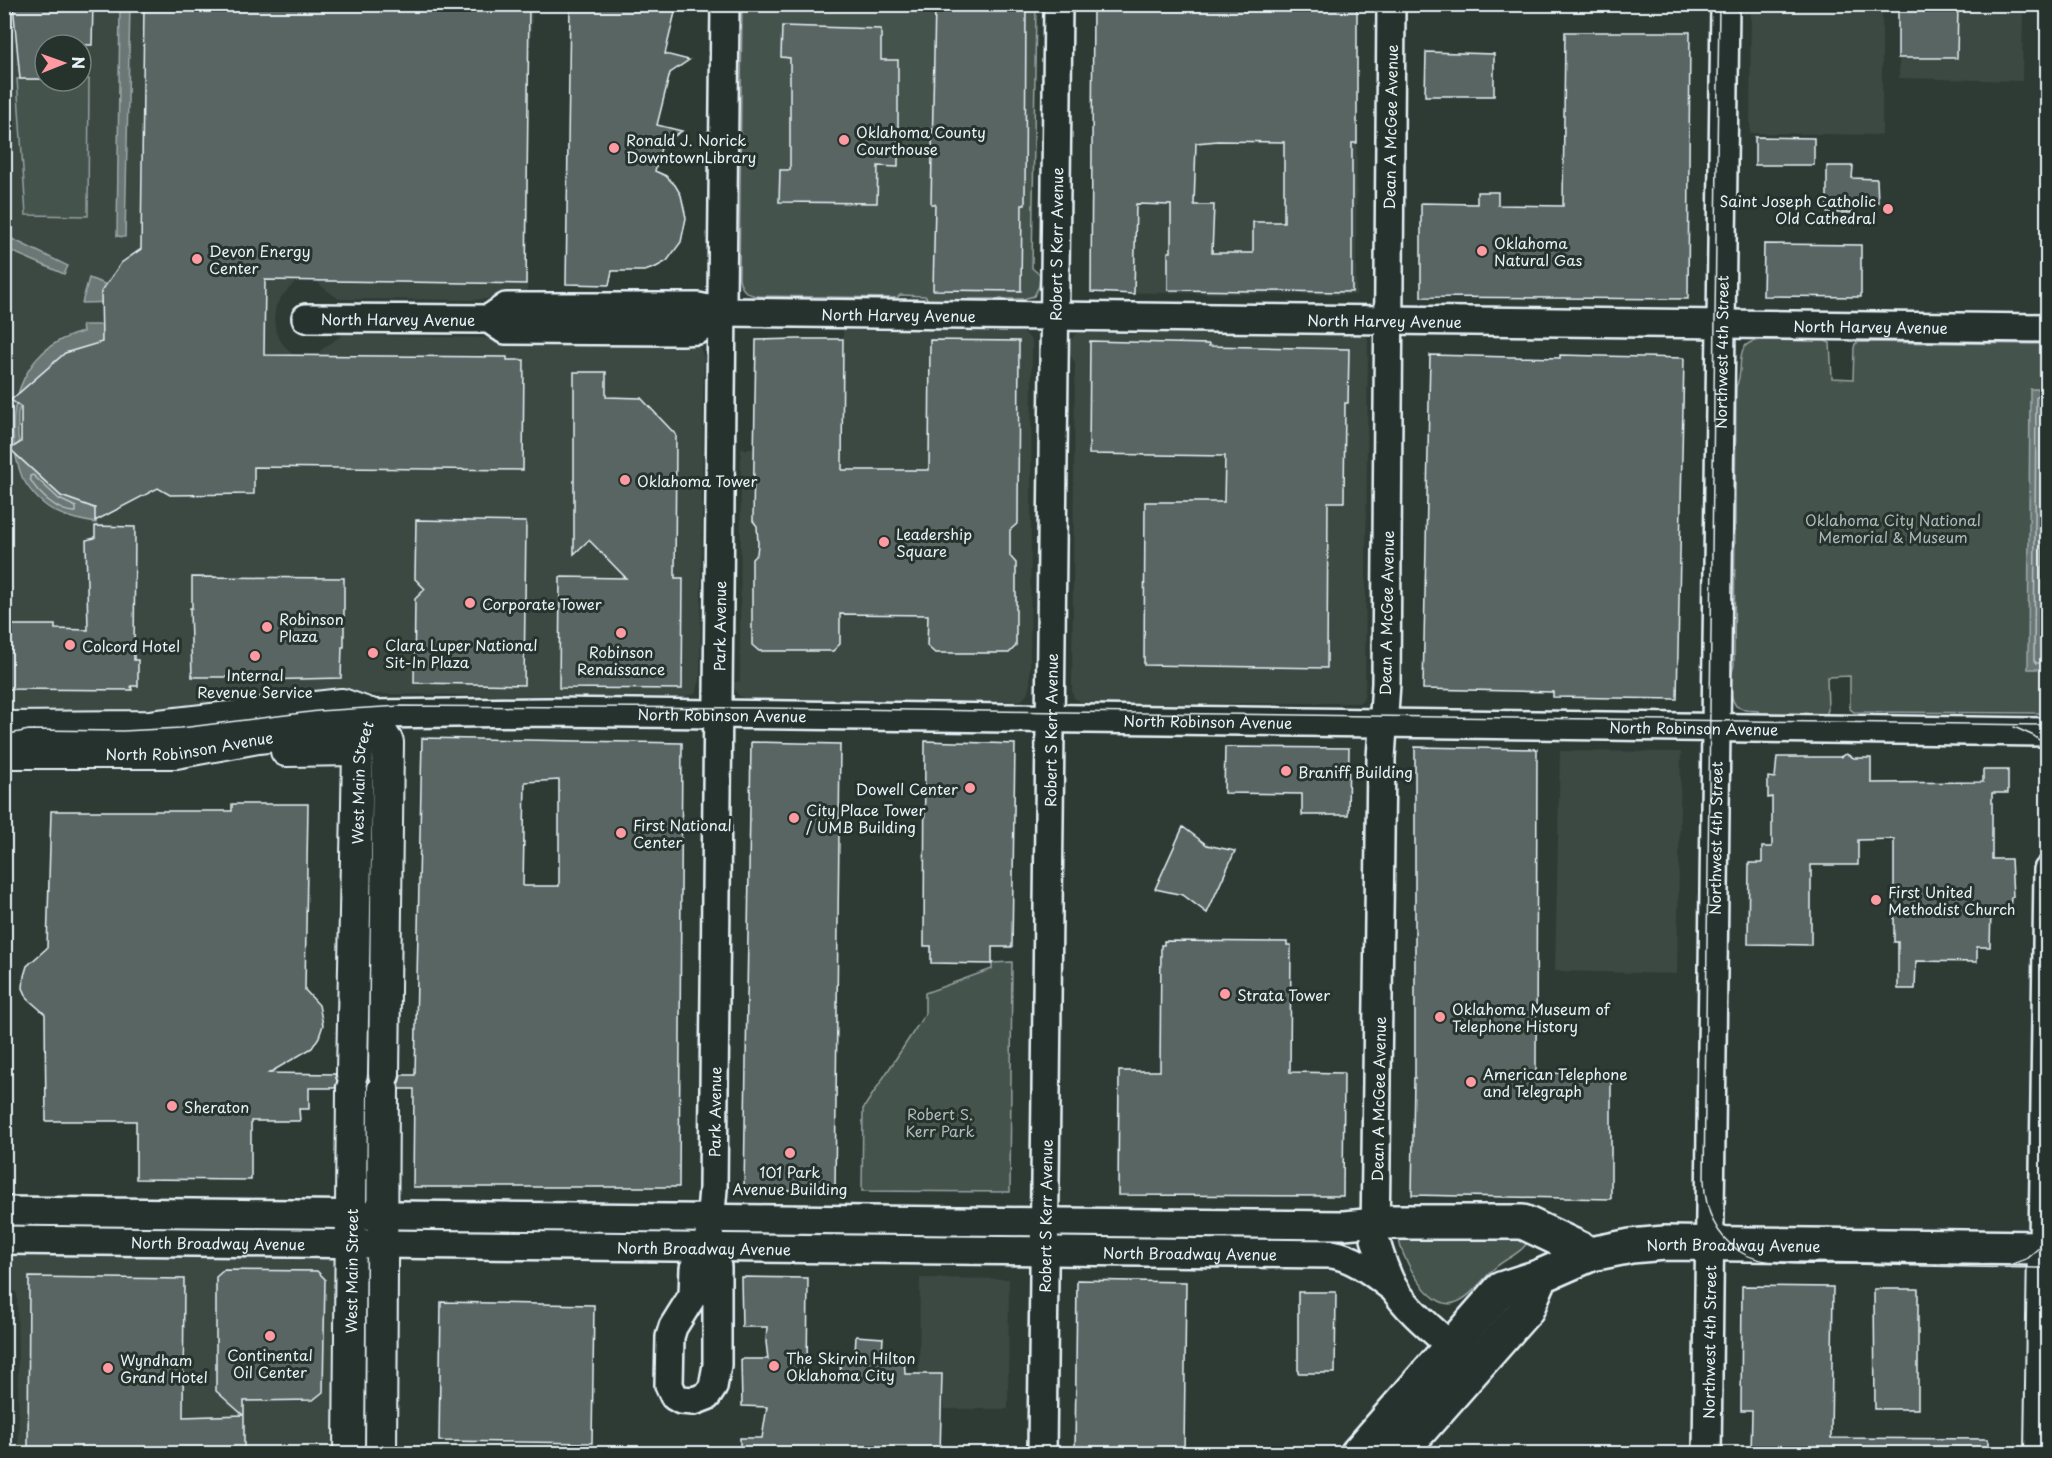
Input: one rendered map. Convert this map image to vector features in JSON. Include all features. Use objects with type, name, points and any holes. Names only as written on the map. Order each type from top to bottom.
[{"type":"main road","name":"North Robinson Avenue","points":[[4,727],[150,726],[342,704],[370,714]]},
{"type":"main road","name":"North Robinson Avenue","points":[[4,753],[176,753],[258,738],[342,728],[370,714]]},
{"type":"main road","name":"West Main Street","points":[[349,1448],[358,750],[370,714]]},
{"type":"main road","name":"West Main Street","points":[[370,714],[388,742],[381,1448]]},
{"type":"main road","points":[[176,753],[358,750]]},
{"type":"main road","points":[[354,932],[385,932]]},
{"type":"main road","points":[[1376,1222],[1523,1222],[1591,1254]]},
{"type":"main road","name":"North Broadway Avenue","points":[[1357,1454],[1501,1290],[1541,1276],[1591,1254],[1631,1246],[1665,1243],[2045,1248]]},
{"type":"main road","points":[[2040,1454],[2045,1248]]},
{"type":"main road","points":[[1399,1454],[1527,1309],[1541,1276]]},
{"type":"main road","points":[[349,1448],[381,1448]]},
{"type":"street","name":"Park Avenue","points":[[708,1247],[694,1268],[693,1295],[673,1327],[670,1337],[669,1385],[674,1396],[681,1400],[694,1401],[707,1396],[713,1387],[717,1365],[717,1267],[708,1247],[713,1189],[716,714],[725,4]]},
{"type":"street","name":"Robert S Kerr Avenue","points":[[1042,1454],[1048,719],[1056,316],[1058,4]]},
{"type":"street","name":"Dean A McGee Avenue","points":[[1391,4],[1386,683],[1383,724],[1375,1239],[1382,1263],[1394,1288],[1413,1310],[1456,1340],[1481,1362]]},
{"type":"street","name":"Northwest 4th Street","points":[[1707,1454],[1725,4]]},
{"type":"street","name":"North Harvey Avenue","points":[[306,318],[489,319],[506,307],[698,307],[722,312],[2048,328]]},
{"type":"street","name":"North Robinson Avenue","points":[[370,714],[538,712],[2048,732]]},
{"type":"street","points":[[2045,1248],[2048,870]]},
{"type":"street","name":"North Broadway Avenue","points":[[4,1211],[708,1247],[1332,1254],[1346,1256],[1394,1288]]},
{"type":"street","name":"North Broadway Avenue","points":[[383,1229],[710,1218],[1344,1225],[1376,1222]]},
{"type":"street","name":"Dean A McGee Avenue","points":[[1376,1222],[1391,1237],[1401,1269],[1413,1287],[1432,1307],[1456,1340]]},
{"type":"street","name":"North Broadway Avenue","points":[[4,1240],[351,1228]]},
{"type":"shaded area","points":[[4,5],[533,5],[529,74],[527,296],[472,300],[339,299],[317,281],[296,281],[276,306],[274,319],[276,333],[293,355],[318,355],[321,350],[342,335],[693,342],[699,345],[704,358],[700,680],[695,694],[682,697],[346,694],[188,714],[5,716]]},
{"type":"shaded area","points":[[1751,5],[1882,5],[1882,135],[1750,133]]},
{"type":"shaded area","points":[[1900,5],[2023,5],[2022,81],[1899,78]]},
{"type":"shaded area","points":[[1219,141],[1357,143],[1356,295],[1091,292],[1090,203],[1167,205],[1167,178],[1195,179],[1196,143]]},
{"type":"shaded area","name":"Leadership Square","points":[[843,330],[1015,331],[1024,332],[1032,341],[1030,684],[1022,700],[1015,702],[745,699],[738,695],[734,688],[733,682],[740,681],[741,449],[842,449]]},
{"type":"shaded area","points":[[1187,330],[1363,331],[1368,339],[1365,693],[1359,703],[1084,704],[1074,698],[1072,692],[1075,363],[1069,353],[1069,345],[1074,335],[1080,333],[1186,334]]},
{"type":"shaded area","points":[[1560,751],[1681,752],[1677,974],[1555,971]]},
{"type":"shaded area","points":[[15,1252],[326,1252],[340,1266],[335,1453],[19,1453],[17,1294],[5,1282],[7,1260]]},
{"type":"shaded area","points":[[920,1278],[1009,1279],[1008,1409],[943,1409],[943,1374],[919,1374]]},
{"type":"green space","name":"Oklahoma County Courthouse","points":[[742,5],[1036,5],[1032,268],[1040,275],[1039,286],[1034,296],[1023,299],[969,299],[969,304],[930,302],[925,296],[900,295],[897,298],[758,296],[745,291],[739,277]]},
{"type":"green space","points":[[17,79],[33,79],[33,93],[89,93],[88,216],[26,215]]},
{"type":"green space","name":"Oklahoma City National Memorial & Museum","points":[[1760,340],[1830,343],[1832,378],[1853,379],[1854,348],[1859,342],[2047,344],[2047,713],[1854,712],[1850,709],[1850,676],[1827,677],[1828,710],[1825,717],[1765,718],[1758,711],[1745,710],[1736,706],[1730,686],[1734,665],[1736,387],[1739,380],[1742,351],[1751,342]]},
{"type":"green space","name":"Robert S. Kerr Park","points":[[1012,962],[1010,1192],[862,1191],[863,1109],[925,1014],[925,993],[992,969],[992,963]]},
{"type":"green space","points":[[25,1223],[196,1224],[196,1230],[25,1228]]},
{"type":"green space","points":[[203,1224],[318,1225],[320,1228],[319,1231],[203,1230]]},
{"type":"green space","points":[[415,1226],[674,1230],[675,1233],[673,1235],[415,1231]]},
{"type":"green space","points":[[749,1231],[1007,1232],[1009,1236],[1007,1238],[751,1236]]},
{"type":"green space","points":[[1080,1234],[1187,1235],[1188,1238],[1187,1241],[1082,1240],[1079,1237]]},
{"type":"green space","points":[[1228,1236],[1327,1236],[1331,1241],[1232,1241]]},
{"type":"green space","points":[[1399,1238],[1525,1238],[1528,1241],[1518,1252],[1496,1267],[1466,1297],[1454,1303],[1445,1303],[1436,1299],[1418,1281],[1405,1257]]},
{"type":"water","points":[[120,5],[130,5],[125,237],[117,236]]},
{"type":"water","points":[[5,180],[10,238],[68,266],[64,274],[11,251],[11,262],[5,262]]},
{"type":"water","points":[[89,278],[105,284],[103,287],[119,296],[117,302],[82,303]]},
{"type":"water","points":[[82,325],[117,325],[119,335],[26,389],[18,413],[18,437],[23,456],[63,494],[97,510],[96,523],[65,516],[43,503],[34,494],[22,477],[13,432],[14,410],[20,388],[29,369],[43,353],[61,340],[83,332]]},
{"type":"water","points":[[2030,389],[2047,389],[2047,669],[2028,669]]},
{"type":"building","points":[[13,4],[93,4],[92,33],[33,33],[33,79],[20,79]]},
{"type":"building","points":[[144,4],[529,4],[526,284],[265,280],[264,355],[507,357],[507,360],[524,360],[523,470],[254,467],[254,494],[170,495],[158,488],[95,521],[95,508],[61,496],[10,449],[21,442],[21,407],[11,400],[65,353],[102,342],[101,292],[121,263],[141,249]]},
{"type":"building","name":"Ronald J. Norick DowntownLibrary","points":[[570,4],[677,4],[665,54],[689,60],[670,73],[657,125],[682,131],[662,144],[655,171],[666,176],[681,195],[686,218],[681,242],[667,261],[656,267],[645,271],[612,271],[609,285],[566,284]]},
{"type":"building","points":[[935,4],[1026,4],[1025,205],[1022,205],[1021,291],[933,290],[935,204],[931,204]]},
{"type":"building","points":[[1093,4],[1357,4],[1357,143],[1352,143],[1352,292],[1168,290],[1171,205],[1136,204],[1134,294],[1091,292]],"holes":[[[1284,142],[1284,222],[1253,222],[1253,253],[1212,253],[1214,205],[1194,205],[1196,143]]]},
{"type":"building","points":[[1898,4],[1958,4],[1957,58],[1898,58]]},
{"type":"building","name":"Oklahoma County Courthouse","points":[[782,26],[881,29],[881,60],[898,60],[898,167],[878,166],[877,203],[779,202],[780,170],[790,170],[790,58],[781,57]]},
{"type":"building","points":[[1565,32],[1690,32],[1688,299],[1421,297],[1421,203],[1477,204],[1477,192],[1498,192],[1498,205],[1563,206]]},
{"type":"building","points":[[1426,52],[1494,54],[1494,96],[1425,96]]},
{"type":"building","points":[[1755,137],[1814,138],[1814,165],[1755,165]]},
{"type":"building","points":[[1827,166],[1853,166],[1852,178],[1877,179],[1878,203],[1853,202],[1852,213],[1827,213]]},
{"type":"building","points":[[1764,244],[1861,245],[1861,297],[1763,296]]},
{"type":"building","name":"Leadership Square","points":[[843,339],[842,470],[929,470],[930,340],[1019,341],[1018,523],[1010,530],[1010,556],[1016,563],[1016,646],[1009,653],[935,653],[927,646],[928,615],[840,614],[840,644],[833,651],[759,651],[752,645],[752,559],[757,554],[758,544],[757,526],[753,521],[756,340]]},
{"type":"building","points":[[1090,341],[1349,349],[1348,403],[1345,403],[1344,502],[1328,502],[1327,668],[1144,665],[1145,502],[1224,502],[1225,456],[1089,454]]},
{"type":"building","points":[[1430,355],[1684,358],[1677,699],[1553,697],[1553,692],[1423,689]]},
{"type":"building","points":[[574,372],[606,372],[606,397],[641,398],[676,435],[675,578],[683,578],[682,689],[559,688],[560,577],[626,578],[589,540],[574,554]]},
{"type":"building","name":"Corporate Tower","points":[[416,520],[526,522],[524,685],[414,683],[415,599],[425,589],[415,579]]},
{"type":"building","name":"Colcord Hotel","points":[[95,526],[135,527],[134,660],[138,660],[138,686],[131,686],[132,690],[5,689],[5,625],[55,625],[55,629],[88,630],[86,540],[95,538]]},
{"type":"building","name":"Robinson Plaza","points":[[192,577],[344,578],[344,647],[342,647],[341,678],[262,680],[262,677],[192,677],[190,608],[192,608]]},
{"type":"building","points":[[422,738],[682,743],[679,1187],[413,1187],[414,1089],[400,1089],[399,1083],[401,1075],[415,1075]],"holes":[[[559,780],[559,886],[523,886],[525,782]]]},
{"type":"building","points":[[925,741],[1015,744],[1012,947],[992,947],[992,964],[931,963],[931,946],[924,946]]},
{"type":"building","points":[[751,742],[840,744],[835,1191],[744,1190]]},
{"type":"building","name":"Braniff Building","points":[[1225,747],[1349,748],[1348,815],[1302,815],[1302,794],[1224,793]]},
{"type":"building","points":[[1415,747],[1537,749],[1536,1073],[1611,1074],[1611,1199],[1412,1195],[1415,1078]]},
{"type":"building","points":[[1846,754],[1854,758],[1871,758],[1871,783],[1983,782],[1983,770],[2008,770],[2008,793],[1992,793],[1992,859],[2011,859],[2013,897],[2011,897],[2010,910],[1991,910],[1990,947],[1977,947],[1977,962],[1916,961],[1915,989],[1898,989],[1898,942],[1894,942],[1894,839],[1858,840],[1858,865],[1811,865],[1811,945],[1748,944],[1749,863],[1762,863],[1762,847],[1772,847],[1772,797],[1768,798],[1768,777],[1775,778],[1777,757],[1840,757]]},
{"type":"building","points":[[232,804],[308,804],[305,990],[319,1005],[323,1025],[312,1048],[269,1073],[335,1074],[337,1081],[335,1088],[309,1088],[309,1109],[299,1109],[300,1121],[251,1121],[251,1180],[136,1179],[136,1121],[46,1121],[45,1014],[28,999],[23,988],[27,966],[47,948],[51,811],[232,811]]},
{"type":"building","points":[[1183,827],[1207,845],[1235,851],[1207,913],[1183,895],[1155,889]]},
{"type":"building","points":[[1164,941],[1287,942],[1287,945],[1291,945],[1290,1072],[1344,1073],[1343,1196],[1118,1195],[1119,1071],[1160,1071],[1161,945],[1164,945]]},
{"type":"building","points":[[224,1270],[317,1271],[325,1279],[323,1392],[313,1400],[244,1401],[244,1454],[28,1454],[29,1277],[184,1279],[183,1417],[243,1415],[216,1391],[216,1277]]},
{"type":"building","points":[[741,1277],[808,1278],[807,1374],[840,1374],[841,1355],[855,1354],[856,1336],[883,1338],[882,1353],[904,1354],[905,1374],[942,1374],[940,1454],[740,1454],[740,1438],[762,1438],[767,1407],[742,1406],[741,1359],[768,1359],[767,1327],[742,1327]]},
{"type":"building","points":[[1077,1280],[1186,1282],[1184,1454],[1075,1454]]},
{"type":"building","points":[[1742,1286],[1833,1287],[1831,1438],[1988,1439],[1988,1454],[1751,1454],[1752,1411],[1741,1411]]},
{"type":"building","points":[[1874,1289],[1918,1289],[1918,1409],[1875,1409]]},
{"type":"building","points":[[1298,1292],[1336,1292],[1335,1373],[1298,1373]]},
{"type":"building","points":[[441,1302],[594,1305],[592,1443],[439,1441]]},
{"type":"tram line","points":[[1719,4],[1704,1180],[1706,1201],[1717,1229],[1730,1244],[1750,1257],[1778,1263],[2048,1268]]},
{"type":"tram line","points":[[4,735],[29,730],[123,731],[181,728],[318,711],[400,706],[767,708],[2048,725]]},
{"type":"tram line","points":[[2014,727],[2034,736],[2048,747]]},
{"type":"tram line","points":[[2010,1265],[2026,1259],[2048,1240]]},
{"type":"place","name":"Oklahoma County Courthouse","points":[[844,140]]},
{"type":"place","name":"Ronald J. Norick DowntownLibrary","points":[[614,148]]},
{"type":"place","name":"Saint Joseph Catholic Old Cathedral","points":[[1888,209]]},
{"type":"place","name":"Oklahoma Natural Gas","points":[[1482,251]]},
{"type":"place","name":"Devon Energy Center","points":[[197,259]]},
{"type":"place","name":"Oklahoma Tower","points":[[625,480]]},
{"type":"place","name":"Leadership Square","points":[[884,542]]},
{"type":"place","name":"Corporate Tower","points":[[470,603]]},
{"type":"place","name":"Robinson Plaza","points":[[267,627]]},
{"type":"place","name":"Robinson Renaissance","points":[[621,633]]},
{"type":"place","name":"Colcord Hotel","points":[[70,645]]},
{"type":"place","name":"Clara Luper National Sit-In Plaza","points":[[373,653]]},
{"type":"place","name":"Internal Revenue Service","points":[[255,656]]},
{"type":"place","name":"Braniff Building","points":[[1286,771]]},
{"type":"place","name":"Dowell Center","points":[[970,788]]},
{"type":"place","name":"City Place Tower / UMB Building","points":[[794,818]]},
{"type":"place","name":"First National Center","points":[[621,833]]},
{"type":"place","name":"First United Methodist Church","points":[[1876,900]]},
{"type":"place","name":"Strata Tower","points":[[1225,994]]},
{"type":"place","name":"Oklahoma Museum of Telephone History","points":[[1440,1017]]},
{"type":"place","name":"American Telephone and Telegraph","points":[[1471,1082]]},
{"type":"place","name":"Sheraton","points":[[172,1106]]},
{"type":"place","name":"101 Park Avenue Building","points":[[790,1153]]},
{"type":"place","name":"Continental Oil Center","points":[[270,1336]]},
{"type":"place","name":"The Skirvin Hilton Oklahoma City","points":[[774,1366]]},
{"type":"place","name":"Wyndham Grand Hotel","points":[[108,1368]]}]
